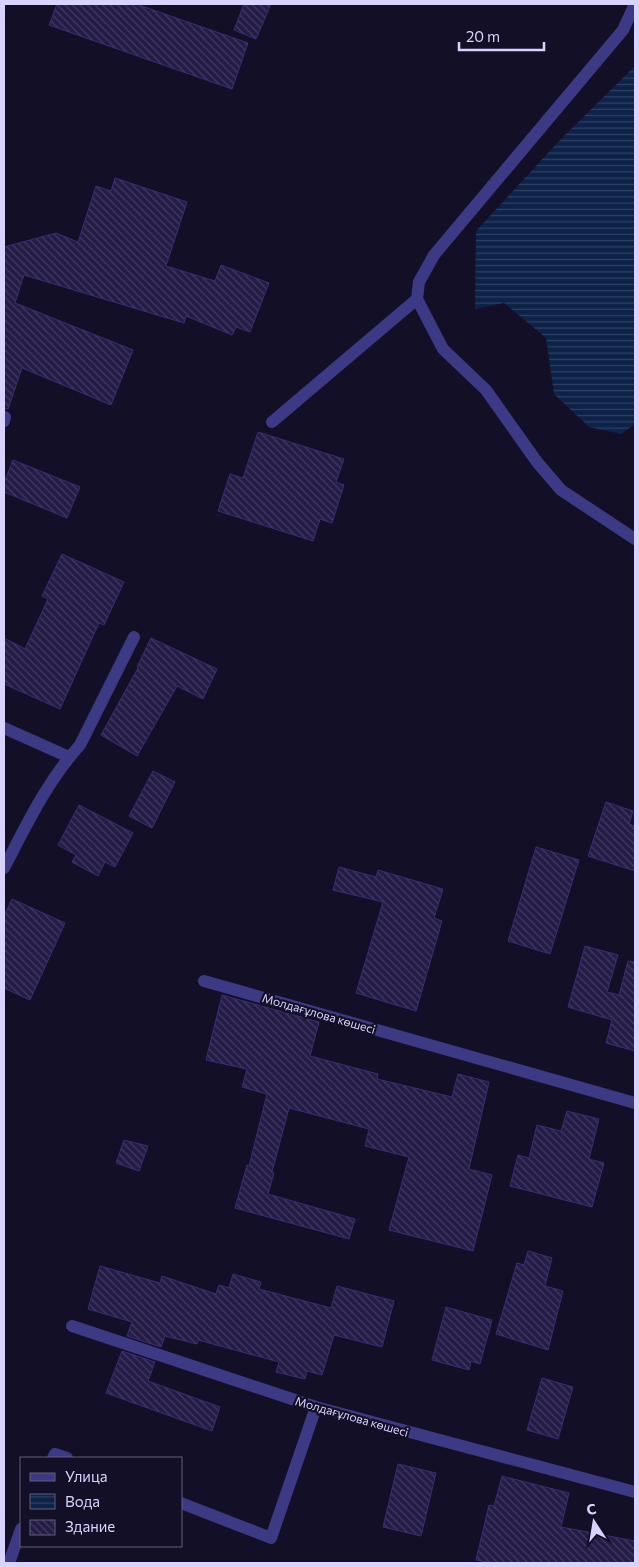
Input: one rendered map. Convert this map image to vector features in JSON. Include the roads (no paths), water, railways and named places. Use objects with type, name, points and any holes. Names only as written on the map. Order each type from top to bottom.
[{"type":"street","points":[[635,4],[623,30],[434,255],[419,282],[417,299],[443,349],[486,390],[537,462],[561,490],[635,538]]},
{"type":"street","points":[[272,422],[417,299]]},
{"type":"street","points":[[4,868],[43,794],[69,757],[80,745],[134,637]]},
{"type":"street","points":[[4,728],[69,757]]},
{"type":"street","name":"Молдағұлова көшесі","points":[[204,981],[635,1103]]},
{"type":"street","name":"Молдағұлова көшесі","points":[[72,1326],[316,1407],[635,1492]]},
{"type":"street","points":[[182,1503],[271,1538],[316,1407]]},
{"type":"street","points":[[54,1457],[55,1454],[64,1457]]},
{"type":"street","points":[[9,1563],[20,1533]]},
{"type":"water","points":[[635,66],[635,424],[621,434],[589,427],[554,394],[546,338],[504,303],[475,309],[476,231],[561,139]]}]
